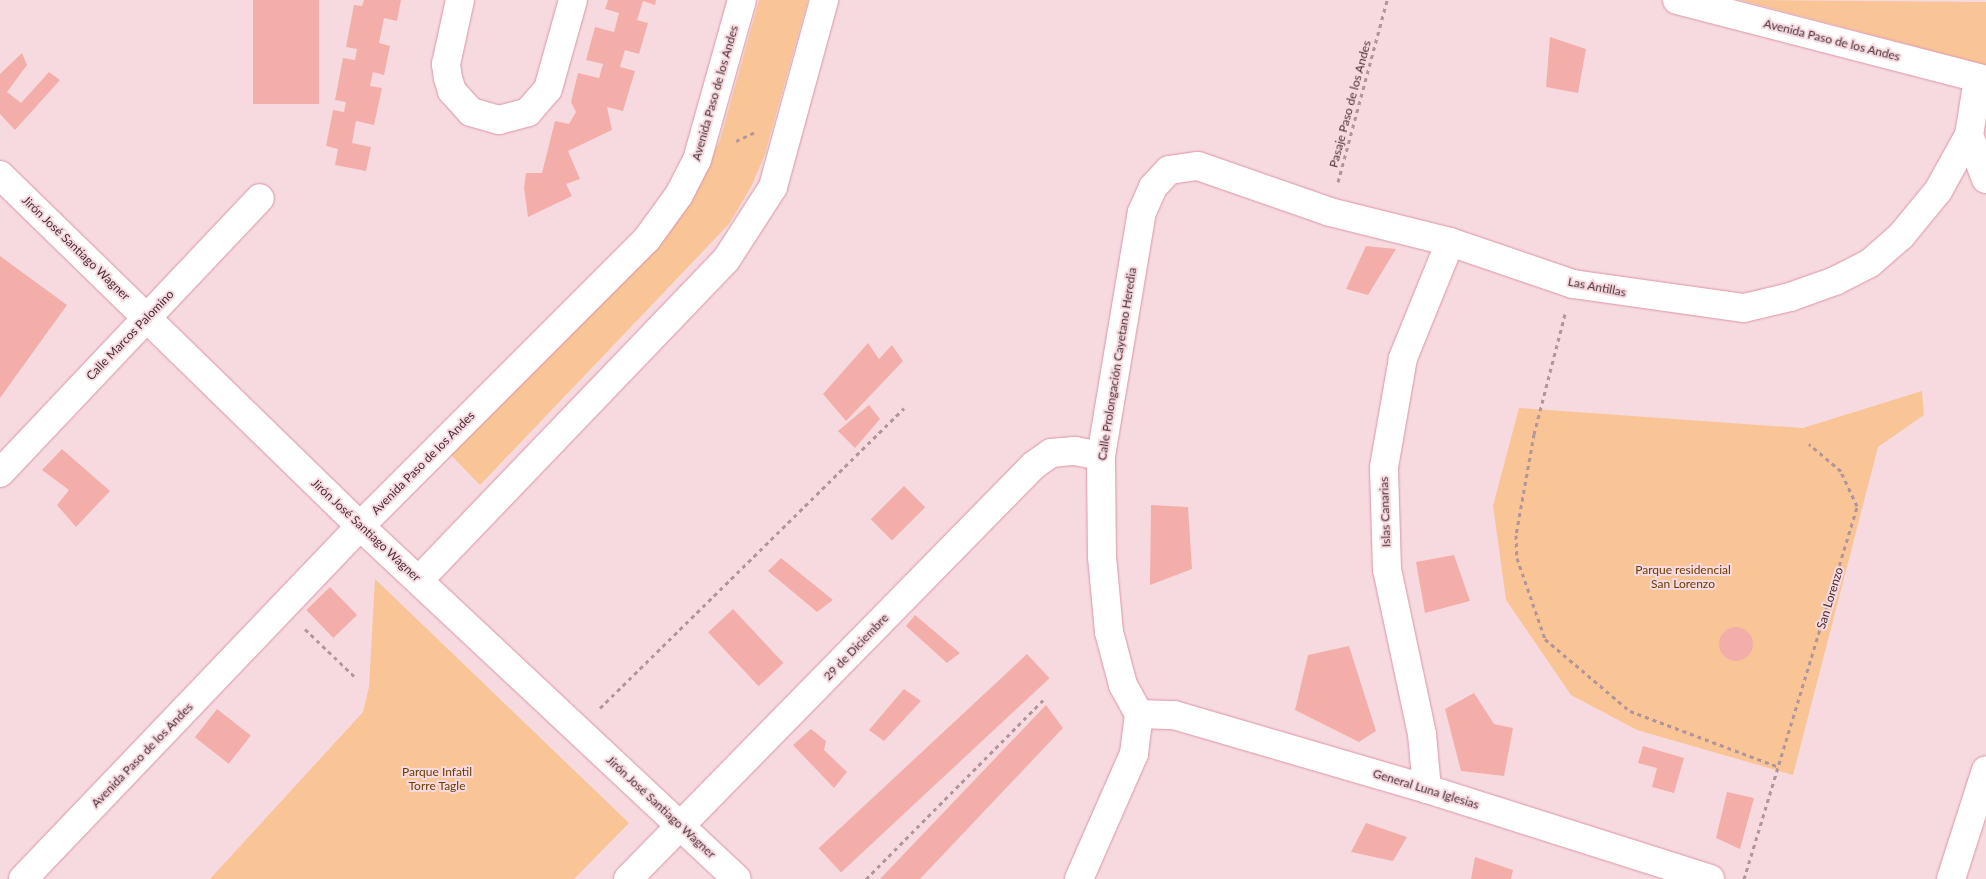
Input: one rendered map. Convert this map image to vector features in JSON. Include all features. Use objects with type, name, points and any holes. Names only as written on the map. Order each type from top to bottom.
[{"type":"street","points":[[460,0],[446,64],[452,91],[471,112],[499,120],[528,112],[548,89],[573,0]]},
{"type":"street","name":"Avenida Paso de los Andes","points":[[23,879],[360,526],[648,238],[679,196],[697,160],[742,0]]},
{"type":"street","points":[[419,580],[726,260],[773,187],[824,0]]},
{"type":"street","name":"Avenida Paso de los Andes","points":[[1677,0],[1982,80]]},
{"type":"street","points":[[1982,80],[1969,135],[1986,179]]},
{"type":"street","name":"Las Antillas","points":[[1169,170],[1198,166],[1330,212],[1450,242],[1573,284],[1744,308],[1835,281],[1870,263],[1901,236],[1938,191],[1969,135]]},
{"type":"street","name":"Calle Prolongación Cayetano Heredia","points":[[1139,714],[1123,685],[1109,632],[1102,558],[1101,456],[1142,212],[1152,187],[1169,170]]},
{"type":"street","name":"Jirón José Santiago Wagner","points":[[0,175],[148,317],[360,526],[737,879]]},
{"type":"street","name":"Calle Marcos Palomino","points":[[0,473],[260,198]]},
{"type":"street","name":"Islas Canarias","points":[[1427,789],[1422,734],[1387,570],[1384,467],[1403,358],[1450,242]]},
{"type":"street","name":"29 de Diciembre","points":[[628,879],[1034,466],[1051,453],[1075,451],[1101,456]]},
{"type":"street","points":[[1080,879],[1134,754],[1139,714]]},
{"type":"street","name":"General Luna Iglesias","points":[[1139,714],[1174,715],[1427,789],[1710,879]]},
{"type":"street","points":[[1951,879],[1986,770]]},
{"type":"path","name":"Pasaje Paso de los Andes","points":[[1330,212],[1388,0]]},
{"type":"path","points":[[697,160],[792,114]]},
{"type":"path","points":[[1573,284],[1534,434],[1516,535],[1517,558],[1545,639],[1630,711],[1780,767]]},
{"type":"path","points":[[578,730],[904,408]]},
{"type":"path","name":"San Lorenzo","points":[[1744,879],[1780,767],[1857,506],[1841,472],[1809,444]]},
{"type":"path","points":[[283,608],[355,677]]},
{"type":"path","points":[[866,879],[1044,698]]},
{"type":"green space","points":[[759,0],[808,0],[765,154],[752,185],[729,224],[480,485],[449,453],[655,247],[683,213],[720,140]]},
{"type":"green space","points":[[1740,0],[1986,2],[1986,65],[1956,57]]},
{"type":"green space","name":"Parque residencial San Lorenzo","points":[[1922,391],[1924,415],[1878,447],[1793,775],[1637,730],[1571,695],[1506,600],[1493,506],[1519,408],[1803,428]]},
{"type":"green space","name":"Parque Infatil Torre Tagle","points":[[375,579],[629,823],[574,879],[210,879],[363,712],[369,687]]},
{"type":"building","points":[[253,0],[319,0],[319,104],[253,104]]},
{"type":"building","points":[[364,0],[401,0],[397,21],[384,18],[379,43],[390,46],[384,75],[373,72],[370,86],[382,88],[374,125],[356,121],[352,143],[371,147],[366,171],[335,165],[338,149],[326,146],[333,110],[344,112],[346,102],[335,100],[343,58],[355,60],[357,49],[346,47],[354,5],[362,6]]},
{"type":"building","points":[[608,0],[656,0],[655,5],[643,1],[637,20],[648,23],[639,54],[625,50],[620,67],[635,71],[623,111],[607,107],[612,130],[568,151],[580,179],[566,184],[572,196],[528,217],[524,188],[526,173],[542,173],[555,121],[569,124],[576,112],[571,102],[578,73],[599,78],[603,64],[586,60],[595,27],[614,32],[619,13],[605,9]]},
{"type":"building","points":[[1550,37],[1586,49],[1578,93],[1546,87]]},
{"type":"building","points":[[22,53],[27,65],[7,92],[21,103],[49,72],[60,80],[15,130],[0,114],[0,74]]},
{"type":"building","points":[[1366,246],[1396,249],[1368,295],[1346,289]]},
{"type":"building","points":[[0,256],[67,305],[0,398]]},
{"type":"building","points":[[868,343],[879,359],[892,345],[903,361],[846,421],[823,394]]},
{"type":"building","points":[[869,405],[880,419],[855,448],[838,431]]},
{"type":"building","points":[[62,449],[110,491],[76,527],[57,505],[69,490],[42,470]]},
{"type":"building","points":[[904,486],[925,507],[892,540],[871,519]]},
{"type":"building","points":[[1151,505],[1188,507],[1192,569],[1150,585]]},
{"type":"building","points":[[1454,555],[1470,601],[1425,613],[1416,562]]},
{"type":"building","points":[[781,558],[833,600],[817,612],[768,571]]},
{"type":"building","points":[[330,587],[357,615],[333,638],[306,610]]},
{"type":"building","points":[[733,609],[783,663],[759,686],[708,632]]},
{"type":"building","points":[[915,615],[960,653],[947,663],[906,626]]},
{"type":"building","points":[[1736,627],[1748,632],[1753,644],[1748,656],[1736,661],[1724,656],[1719,644],[1724,632]]},
{"type":"building","points":[[1349,646],[1376,731],[1359,742],[1295,710],[1308,655]]},
{"type":"building","points":[[1027,654],[1050,678],[841,873],[819,848]]},
{"type":"building","points":[[904,689],[921,701],[884,741],[869,730]]},
{"type":"building","points":[[1474,693],[1494,724],[1513,728],[1504,776],[1461,771],[1445,709]]},
{"type":"building","points":[[1046,705],[1063,728],[920,879],[880,879]]},
{"type":"building","points":[[217,709],[251,735],[229,764],[195,737]]},
{"type":"building","points":[[811,729],[826,741],[824,750],[847,772],[834,788],[793,745]]},
{"type":"building","points":[[1643,746],[1684,758],[1674,793],[1652,787],[1657,768],[1638,763]]},
{"type":"building","points":[[1727,792],[1754,798],[1740,849],[1716,838]]},
{"type":"building","points":[[1366,823],[1407,837],[1393,861],[1351,852]]},
{"type":"building","points":[[1475,857],[1513,870],[1511,879],[1471,879]]}]
